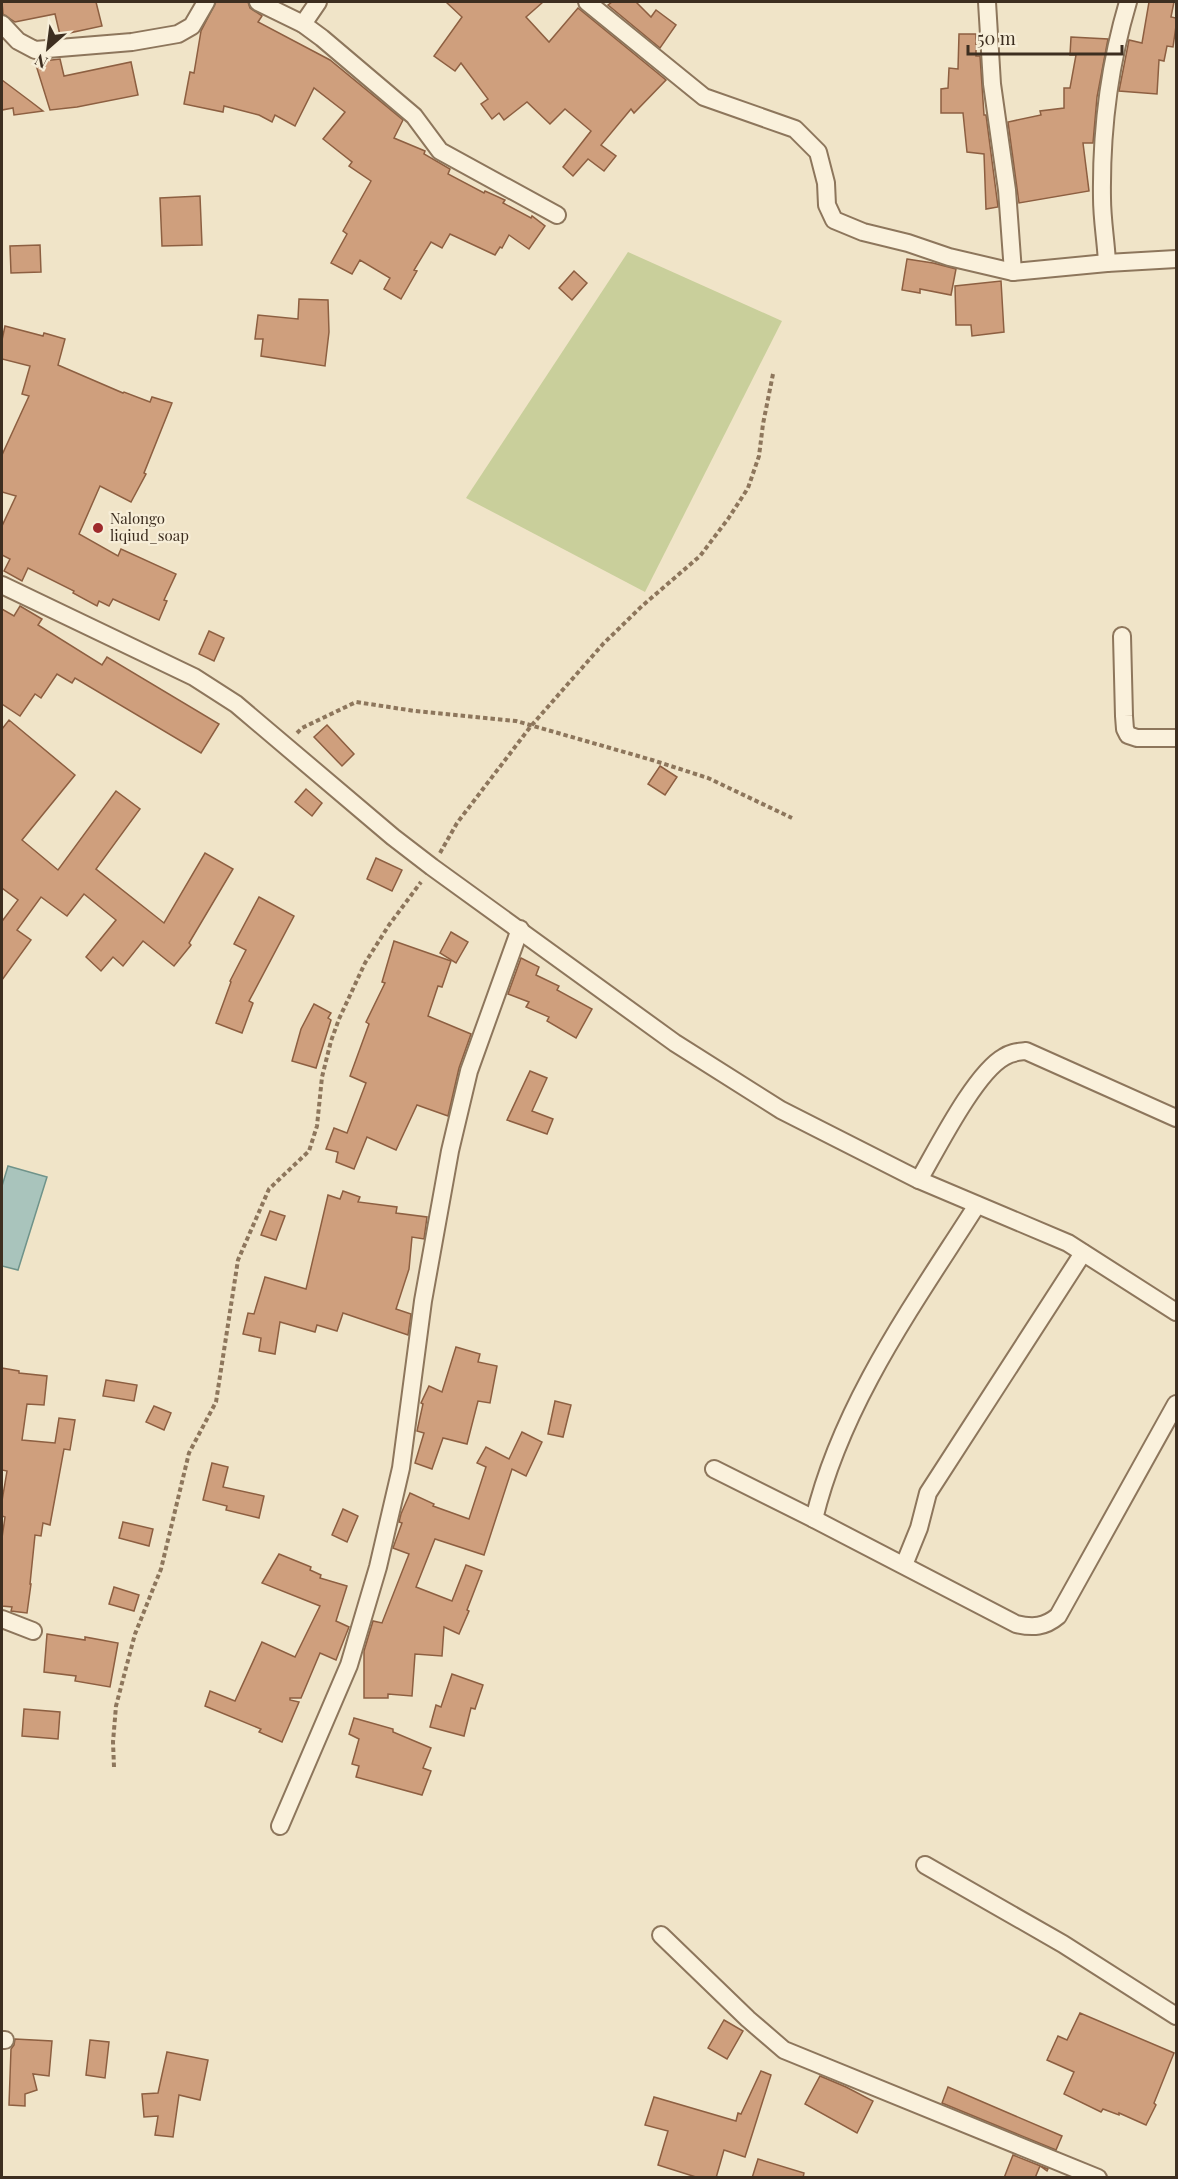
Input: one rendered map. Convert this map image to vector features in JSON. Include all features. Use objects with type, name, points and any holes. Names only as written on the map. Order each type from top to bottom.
[{"type":"street","points":[[2,24],[18,40],[35,50],[132,42],[178,34],[192,26],[206,2]]},
{"type":"street","points":[[258,2],[303,24],[414,116],[440,151],[557,215]]},
{"type":"street","points":[[303,24],[318,2]]},
{"type":"street","points":[[587,2],[704,97],[795,129],[818,152],[826,183],[827,205],[834,220],[863,232],[908,243],[949,257],[1013,272],[1176,259]]},
{"type":"street","points":[[987,2],[992,84],[1007,190],[1013,272]]},
{"type":"street","points":[[1107,263],[1102,199],[1107,88],[1128,2]]},
{"type":"street","points":[[2,585],[194,677],[236,704],[393,837],[432,867],[675,1043],[781,1110],[919,1180],[1053,1236],[1176,1312]]},
{"type":"street","points":[[1122,636],[1124,716],[1128,735],[1137,738],[1176,738]]},
{"type":"street","points":[[280,1826],[349,1665],[378,1567],[401,1468],[423,1301],[450,1151],[469,1071],[520,929]]},
{"type":"street","points":[[919,1180],[985,1073],[1012,1052],[1026,1051],[1176,1118]]},
{"type":"street","points":[[814,1519],[823,1482],[873,1371],[977,1205]]},
{"type":"street","points":[[904,1565],[919,1528],[928,1493],[1083,1253]]},
{"type":"street","points":[[714,1470],[1016,1624],[1030,1627],[1044,1625],[1058,1616],[1176,1404]]},
{"type":"street","points":[[2,1619],[33,1630]]},
{"type":"street","points":[[925,1864],[1062,1944],[1176,2016]]},
{"type":"street","points":[[661,1935],[748,2019],[784,2050],[1098,2178]]},
{"type":"path","points":[[114,1767],[113,1742],[116,1706],[135,1634],[161,1569],[189,1453],[216,1402],[238,1260],[269,1189],[309,1151],[317,1126],[322,1077],[331,1041],[365,963],[389,925],[432,867],[457,823],[531,726],[603,644],[642,606],[700,556],[728,519],[748,488],[759,456],[773,374]]},
{"type":"path","points":[[284,746],[302,728],[356,702],[415,711],[516,721],[708,778],[792,818]]},
{"type":"green space","points":[[628,252],[782,321],[645,592],[466,498]]},
{"type":"water","points":[[8,1166],[47,1177],[18,1270],[2,1266],[2,1186]]},
{"type":"building","points":[[2,2],[96,2],[102,26],[60,35],[55,14],[15,22],[3,14]]},
{"type":"building","points":[[216,2],[248,2],[250,8],[262,16],[258,22],[330,60],[403,120],[394,138],[425,151],[424,154],[450,169],[448,174],[484,193],[485,191],[505,200],[503,203],[531,218],[532,216],[545,226],[529,249],[509,235],[495,255],[450,234],[442,248],[431,242],[414,270],[417,271],[401,299],[384,289],[390,278],[360,260],[352,274],[331,263],[347,234],[343,231],[371,181],[349,166],[352,162],[323,139],[345,112],[314,88],[295,126],[275,115],[272,122],[259,115],[224,106],[223,112],[184,104],[190,72],[194,73],[201,31]]},
{"type":"building","points":[[446,2],[543,2],[526,17],[549,42],[578,8],[666,80],[634,113],[631,109],[601,145],[616,156],[604,171],[588,159],[573,176],[563,167],[591,131],[565,109],[550,124],[527,102],[504,120],[499,113],[492,119],[481,104],[488,99],[461,63],[455,71],[434,56],[462,17]]},
{"type":"building","points":[[612,2],[636,2],[651,17],[656,10],[676,25],[660,48],[608,5]]},
{"type":"building","points":[[1149,2],[1174,2],[1171,17],[1176,18],[1173,47],[1167,46],[1164,61],[1159,60],[1157,94],[1119,91],[1129,40],[1142,43]]},
{"type":"building","points":[[959,34],[976,34],[976,56],[980,56],[984,115],[986,115],[998,207],[986,209],[984,154],[967,152],[963,113],[941,113],[941,89],[948,88],[949,68],[958,69]]},
{"type":"building","points":[[1071,37],[1108,39],[1097,97],[1093,143],[1083,143],[1089,191],[1019,203],[1008,122],[1041,115],[1040,111],[1064,108],[1064,88],[1070,88],[1076,55],[1070,55]]},
{"type":"building","points":[[60,59],[64,76],[131,62],[138,95],[50,110],[35,62]]},
{"type":"building","points":[[2,80],[43,111],[14,115],[13,108],[2,110]]},
{"type":"building","points":[[200,196],[202,245],[162,246],[160,198]]},
{"type":"building","points":[[40,245],[41,272],[11,273],[10,246]]},
{"type":"building","points":[[907,259],[956,269],[951,295],[920,289],[920,293],[902,290]]},
{"type":"building","points":[[574,271],[587,283],[572,300],[559,288]]},
{"type":"building","points":[[1001,281],[1004,332],[972,336],[971,325],[956,325],[955,286]]},
{"type":"building","points":[[299,299],[328,300],[329,332],[325,366],[261,356],[263,339],[255,339],[258,315],[298,319]]},
{"type":"building","points":[[5,326],[65,339],[58,365],[150,402],[152,397],[172,403],[144,473],[146,474],[131,502],[100,486],[79,534],[118,556],[121,549],[176,574],[164,600],[167,601],[159,620],[113,599],[109,606],[99,601],[97,606],[73,593],[74,591],[28,568],[22,581],[4,571],[10,559],[2,555],[2,526],[16,496],[2,492],[2,455],[29,396],[22,394],[30,366],[2,359]]},
{"type":"building","points":[[20,606],[42,619],[38,625],[102,665],[107,657],[219,724],[201,753],[75,678],[72,683],[57,674],[41,698],[35,694],[20,716],[2,704],[2,609],[14,616]]},
{"type":"building","points":[[209,631],[224,638],[214,661],[199,654]]},
{"type":"building","points":[[9,720],[75,775],[22,840],[58,870],[116,791],[140,809],[96,869],[164,923],[205,853],[233,869],[189,943],[191,945],[174,966],[143,941],[123,966],[113,957],[101,971],[86,957],[116,920],[84,894],[67,916],[41,897],[17,930],[31,940],[2,980],[2,918],[3,920],[18,900],[2,888],[2,729]]},
{"type":"building","points":[[327,725],[354,754],[342,766],[314,737]]},
{"type":"building","points":[[660,766],[677,777],[665,795],[648,784]]},
{"type":"building","points":[[306,789],[322,803],[312,816],[295,802]]},
{"type":"building","points":[[376,858],[402,870],[392,891],[367,879]]},
{"type":"building","points":[[259,897],[294,916],[249,1001],[253,1003],[242,1033],[216,1023],[230,981],[246,950],[234,944]]},
{"type":"building","points":[[451,932],[468,942],[456,963],[440,953]]},
{"type":"building","points":[[394,941],[451,961],[442,987],[438,986],[428,1016],[471,1034],[459,1068],[448,1116],[417,1105],[396,1150],[367,1137],[354,1169],[336,1162],[338,1152],[326,1149],[334,1128],[347,1133],[366,1083],[350,1076],[369,1024],[366,1022],[385,983],[382,982]]},
{"type":"building","points":[[521,958],[539,967],[536,975],[559,986],[557,990],[592,1009],[576,1038],[547,1021],[549,1017],[526,1007],[529,1002],[508,994]]},
{"type":"building","points":[[314,1004],[331,1013],[328,1018],[331,1020],[316,1068],[292,1061],[301,1029]]},
{"type":"building","points":[[530,1071],[547,1078],[532,1111],[553,1119],[547,1134],[507,1120]]},
{"type":"building","points":[[343,1191],[360,1197],[358,1202],[397,1207],[396,1213],[427,1217],[424,1239],[412,1237],[409,1269],[396,1309],[411,1314],[408,1335],[343,1313],[337,1331],[317,1325],[315,1332],[280,1322],[275,1354],[259,1351],[261,1338],[243,1334],[248,1313],[254,1314],[265,1277],[306,1289],[328,1195],[340,1199]]},
{"type":"building","points":[[270,1211],[285,1216],[276,1240],[261,1235]]},
{"type":"building","points":[[456,1347],[480,1354],[478,1362],[497,1366],[490,1403],[478,1401],[467,1444],[443,1438],[432,1469],[415,1463],[424,1433],[417,1431],[423,1404],[421,1403],[429,1386],[442,1392]]},
{"type":"building","points":[[2,1368],[19,1371],[19,1373],[47,1376],[44,1405],[27,1404],[22,1440],[55,1443],[59,1418],[75,1420],[70,1450],[64,1449],[50,1525],[43,1523],[41,1536],[35,1535],[27,1613],[11,1611],[12,1607],[2,1606],[2,1538],[5,1517],[2,1516],[2,1501],[7,1471],[2,1470]]},
{"type":"building","points":[[106,1380],[137,1385],[134,1401],[103,1396]]},
{"type":"building","points":[[555,1401],[571,1405],[563,1437],[548,1434]]},
{"type":"building","points":[[154,1406],[171,1413],[164,1430],[146,1422]]},
{"type":"building","points":[[522,1432],[542,1442],[526,1476],[512,1469],[484,1555],[435,1539],[416,1587],[452,1601],[466,1565],[482,1571],[459,1634],[444,1627],[442,1656],[415,1654],[412,1696],[388,1694],[388,1698],[364,1698],[364,1651],[373,1621],[382,1623],[409,1554],[393,1548],[402,1523],[399,1522],[401,1514],[410,1493],[434,1504],[433,1506],[469,1519],[486,1467],[477,1463],[486,1447],[509,1459]]},
{"type":"building","points":[[212,1463],[228,1467],[223,1487],[264,1496],[259,1518],[226,1510],[227,1506],[203,1500]]},
{"type":"building","points":[[343,1509],[358,1516],[347,1542],[332,1535]]},
{"type":"building","points":[[123,1522],[153,1529],[149,1546],[119,1538]]},
{"type":"building","points":[[279,1554],[311,1567],[310,1570],[321,1575],[320,1578],[347,1586],[336,1621],[349,1627],[336,1660],[320,1653],[301,1698],[290,1698],[290,1700],[299,1702],[282,1742],[259,1732],[261,1729],[205,1706],[210,1691],[235,1701],[262,1642],[295,1657],[320,1606],[262,1583]]},
{"type":"building","points":[[114,1587],[139,1595],[134,1611],[109,1604]]},
{"type":"building","points":[[47,1634],[85,1640],[85,1637],[118,1643],[110,1687],[75,1681],[76,1676],[44,1672]]},
{"type":"building","points":[[452,1674],[483,1685],[475,1709],[471,1708],[464,1736],[430,1727],[436,1705],[441,1707]]},
{"type":"building","points":[[24,1709],[60,1712],[58,1739],[22,1736]]},
{"type":"building","points":[[354,1718],[393,1729],[393,1732],[431,1748],[423,1768],[431,1771],[422,1795],[356,1777],[359,1766],[352,1764],[359,1739],[349,1734]]},
{"type":"building","points":[[1080,2013],[1174,2053],[1154,2103],[1156,2105],[1146,2125],[1119,2113],[1119,2115],[1103,2109],[1101,2112],[1064,2094],[1074,2072],[1047,2060],[1058,2036],[1067,2040]]},
{"type":"building","points":[[724,2020],[743,2031],[727,2059],[708,2048]]},
{"type":"building","points":[[15,2039],[52,2041],[49,2076],[33,2074],[37,2090],[25,2094],[25,2106],[9,2105],[11,2049]]},
{"type":"building","points":[[90,2040],[109,2042],[105,2078],[86,2075]]},
{"type":"building","points":[[167,2052],[208,2060],[200,2100],[179,2095],[173,2137],[155,2135],[158,2116],[144,2117],[142,2094],[158,2093]]},
{"type":"building","points":[[761,2071],[771,2075],[745,2157],[724,2150],[716,2178],[699,2178],[658,2165],[668,2131],[645,2125],[654,2097],[736,2121]]},
{"type":"building","points":[[820,2076],[873,2101],[857,2133],[805,2104]]},
{"type":"building","points":[[948,2087],[1062,2136],[1056,2150],[942,2103]]},
{"type":"building","points":[[1013,2155],[1048,2169],[1047,2171],[1040,2166],[1035,2178],[1004,2178]]},
{"type":"building","points":[[758,2159],[804,2173],[803,2178],[752,2178]]},
{"type":"place","name":"Nalongo liqiud_soap","points":[[98,528]]}]
